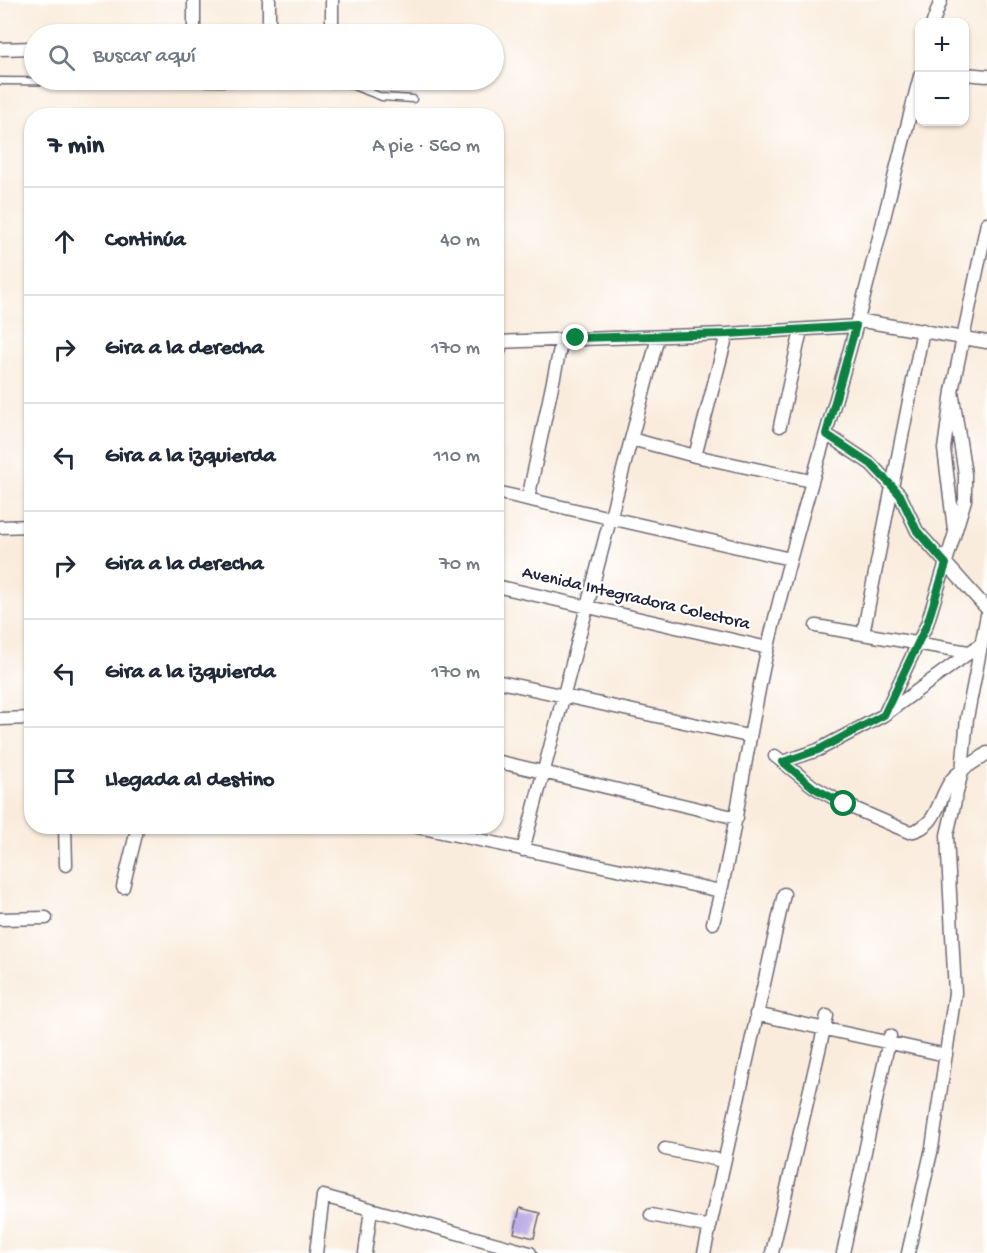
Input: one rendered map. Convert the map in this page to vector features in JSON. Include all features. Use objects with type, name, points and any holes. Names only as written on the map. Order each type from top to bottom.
[{"type":"street","points":[[194,0],[194,24]]},
{"type":"street","points":[[269,0],[269,24]]},
{"type":"street","points":[[332,0],[332,24]]},
{"type":"street","points":[[934,18],[941,0]]},
{"type":"street","points":[[0,49],[24,48]]},
{"type":"street","points":[[969,74],[987,76]]},
{"type":"street","points":[[713,923],[737,818],[748,736],[768,648],[811,481],[857,323],[915,96]]},
{"type":"street","points":[[956,536],[944,450],[952,391],[987,223]]},
{"type":"street","points":[[504,342],[727,334],[801,330],[857,323],[923,330],[987,342]]},
{"type":"street","points":[[780,426],[801,330]]},
{"type":"street","points":[[863,634],[923,330]]},
{"type":"street","points":[[695,456],[727,334]]},
{"type":"street","points":[[523,850],[658,337]]},
{"type":"street","points":[[528,499],[562,339]]},
{"type":"street","points":[[884,715],[927,624],[956,536],[965,500],[965,474],[952,391]]},
{"type":"street","points":[[826,434],[871,464],[892,486],[900,495],[917,531],[987,609]]},
{"type":"street","points":[[631,439],[695,456],[811,481]]},
{"type":"street","points":[[504,494],[790,559]]},
{"type":"street","points":[[0,527],[24,526]]},
{"type":"street","name":"Avenida Integradora Colectora","points":[[504,588],[768,648]]},
{"type":"street","points":[[908,1253],[932,1148],[955,993],[956,968],[947,835],[962,771],[967,718],[987,615]]},
{"type":"street","points":[[816,626],[979,652]]},
{"type":"street","points":[[979,652],[884,715],[818,750],[779,759],[814,788],[844,804],[909,832],[920,830],[935,816],[952,779],[987,753]]},
{"type":"street","points":[[504,683],[563,698],[748,736]]},
{"type":"street","points":[[0,719],[24,718]]},
{"type":"street","points":[[504,763],[737,818]]},
{"type":"street","points":[[65,834],[66,865]]},
{"type":"street","points":[[123,887],[136,834]]},
{"type":"street","points":[[449,834],[721,891]]},
{"type":"street","points":[[704,1253],[784,894]]},
{"type":"street","points":[[0,919],[46,918]]},
{"type":"street","points":[[756,1014],[825,1023],[946,1055]]},
{"type":"street","points":[[772,1253],[825,1023]]},
{"type":"street","points":[[843,1253],[889,1040]]},
{"type":"street","points":[[665,1149],[724,1161]]},
{"type":"street","points":[[316,1253],[323,1196],[530,1253]]},
{"type":"street","points":[[365,1253],[371,1210]]},
{"type":"street","points":[[651,1215],[710,1227]]},
{"type":"lane","points":[[0,81],[24,81]]},
{"type":"lane","points":[[364,90],[382,97],[413,99]]},
{"type":"building","points":[[520,1208],[540,1213],[534,1238],[514,1233]]},
{"type":"route","points":[[576,338],[658,337],[856,326],[826,434],[871,464],[892,486],[900,495],[917,531],[946,564],[927,624],[884,715],[818,750],[783,762],[814,788],[844,804]]}]
